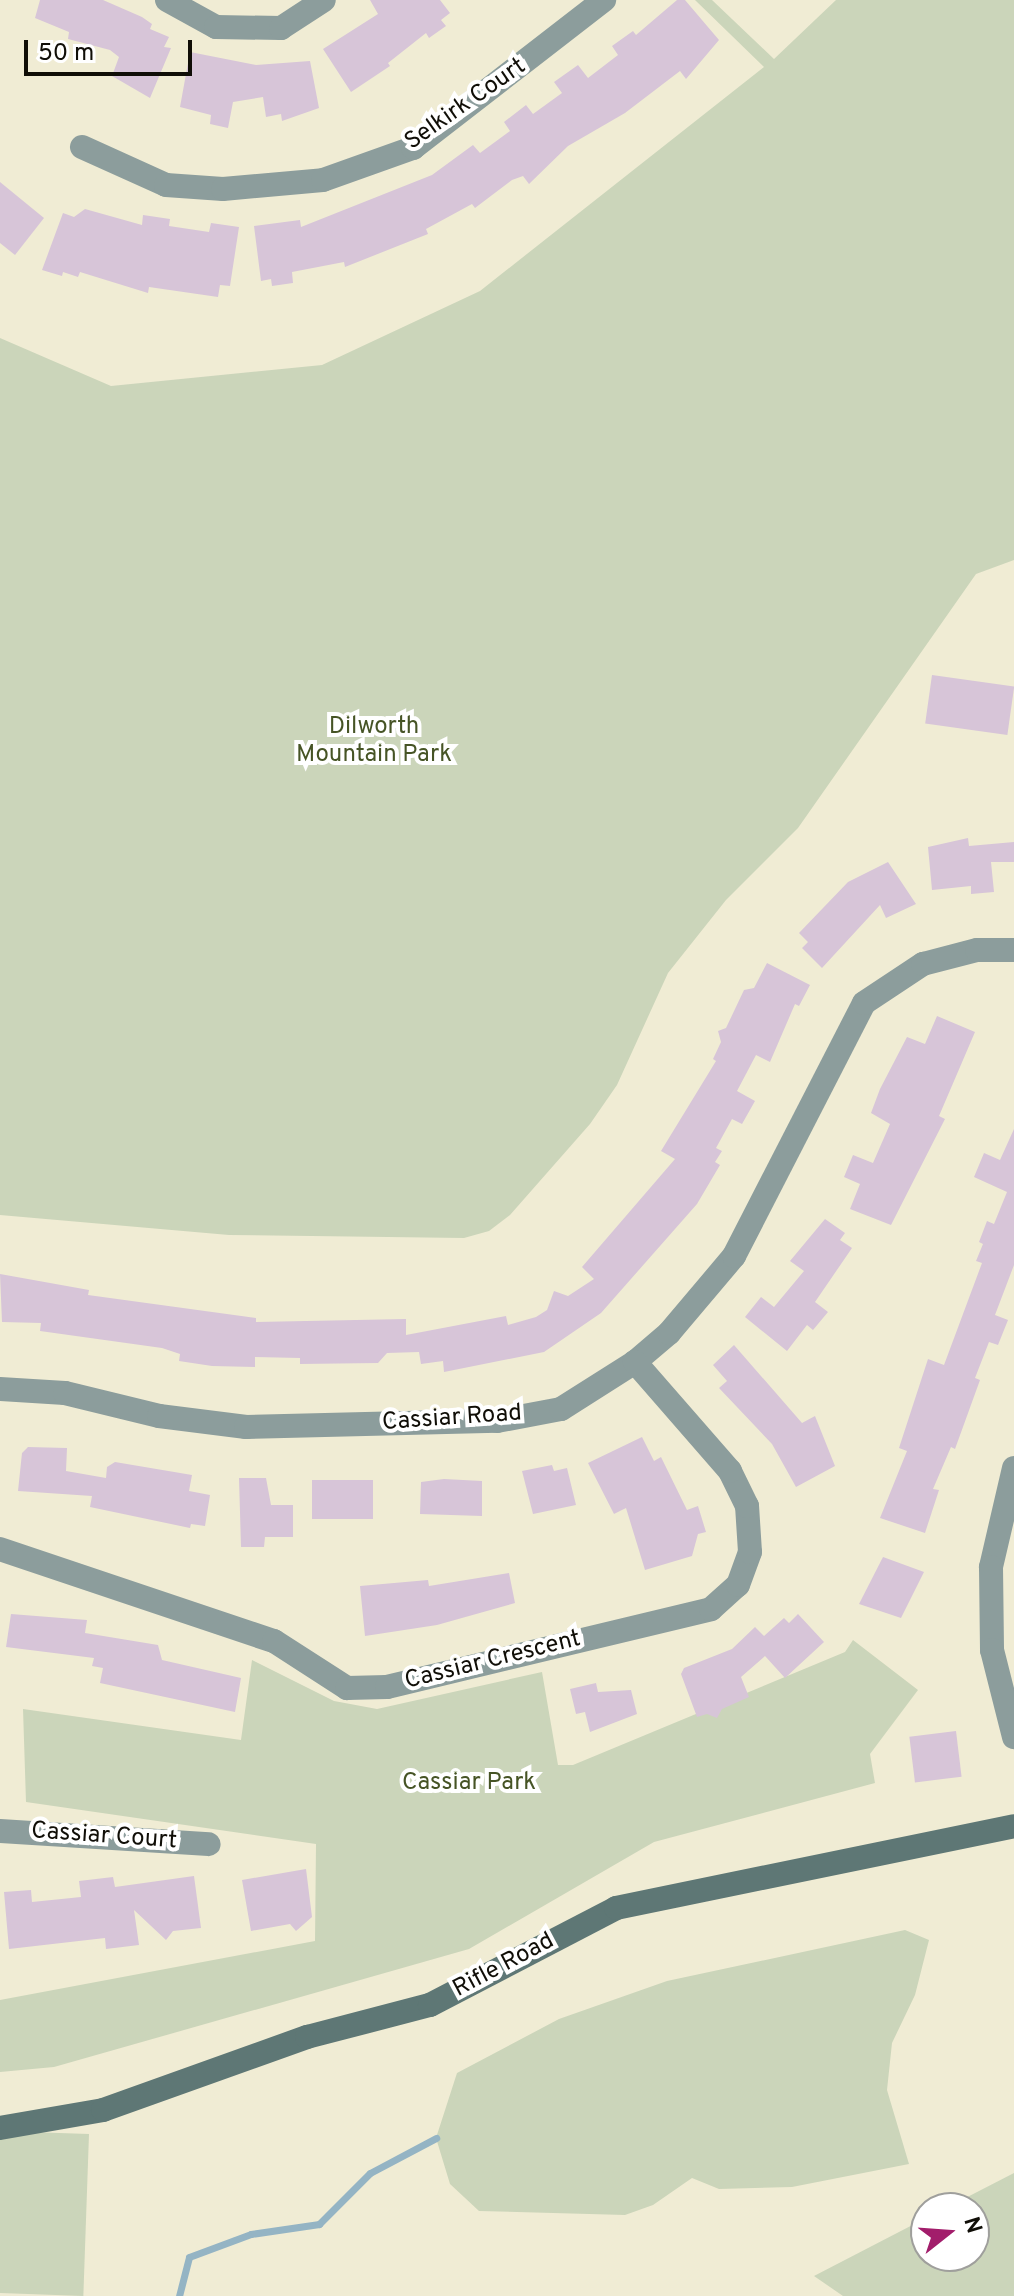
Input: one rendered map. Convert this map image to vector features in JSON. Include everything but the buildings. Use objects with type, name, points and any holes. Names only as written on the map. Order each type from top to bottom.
[{"type":"street","points":[[169,1],[216,27],[281,28],[324,0]]},
{"type":"street","name":"Selkirk Court","points":[[82,147],[166,185],[223,189],[323,180],[413,148],[604,0]]},
{"type":"street","name":"Cassiar Road","points":[[0,1389],[65,1393],[159,1416],[246,1427],[497,1421],[561,1409],[635,1362],[669,1333],[734,1256],[864,1003],[923,964],[977,950],[1014,950]]},
{"type":"street","name":"Cassiar Crescent","points":[[0,1549],[274,1641],[347,1688],[387,1687],[711,1609],[738,1585],[750,1552],[747,1506],[730,1471],[635,1362]]},
{"type":"street","points":[[1014,1468],[991,1567],[992,1650],[1014,1737]]},
{"type":"street","name":"Rifle Road","points":[[0,2128],[103,2110],[307,2037],[430,2005],[616,1908],[1014,1826]]},
{"type":"street","name":"Cassiar Court","points":[[0,1831],[209,1844]]},
{"type":"green space","name":"Dilworth Mountain Park","points":[[695,0],[712,0],[774,59],[836,0],[1014,0],[1014,560],[976,574],[798,828],[726,900],[668,973],[617,1085],[590,1124],[510,1215],[489,1231],[464,1238],[229,1235],[0,1215],[0,338],[111,386],[322,365],[480,291],[764,67]]},
{"type":"green space","name":"Cassiar Park","points":[[853,1640],[918,1690],[870,1754],[875,1783],[654,1842],[469,1949],[54,2067],[0,2072],[0,2000],[315,1941],[316,1844],[26,1802],[23,1709],[241,1740],[252,1660],[334,1701],[377,1709],[542,1672],[558,1765],[573,1765],[845,1652]]},
{"type":"green space","points":[[905,1930],[929,1940],[915,1995],[892,2043],[887,2090],[909,2164],[792,2187],[719,2189],[692,2178],[653,2205],[625,2215],[479,2211],[450,2184],[436,2138],[457,2073],[559,2019],[667,1981]]},
{"type":"green space","points":[[0,2131],[89,2134],[83,2296],[0,2293]]},
{"type":"green space","points":[[1014,2173],[1014,2296],[843,2296],[814,2276],[910,2226],[910,2272],[990,2272],[990,2192],[977,2192]]},
{"type":"waterway","points":[[179,2296],[189,2257],[251,2234],[319,2224],[370,2173],[436,2138]]}]
